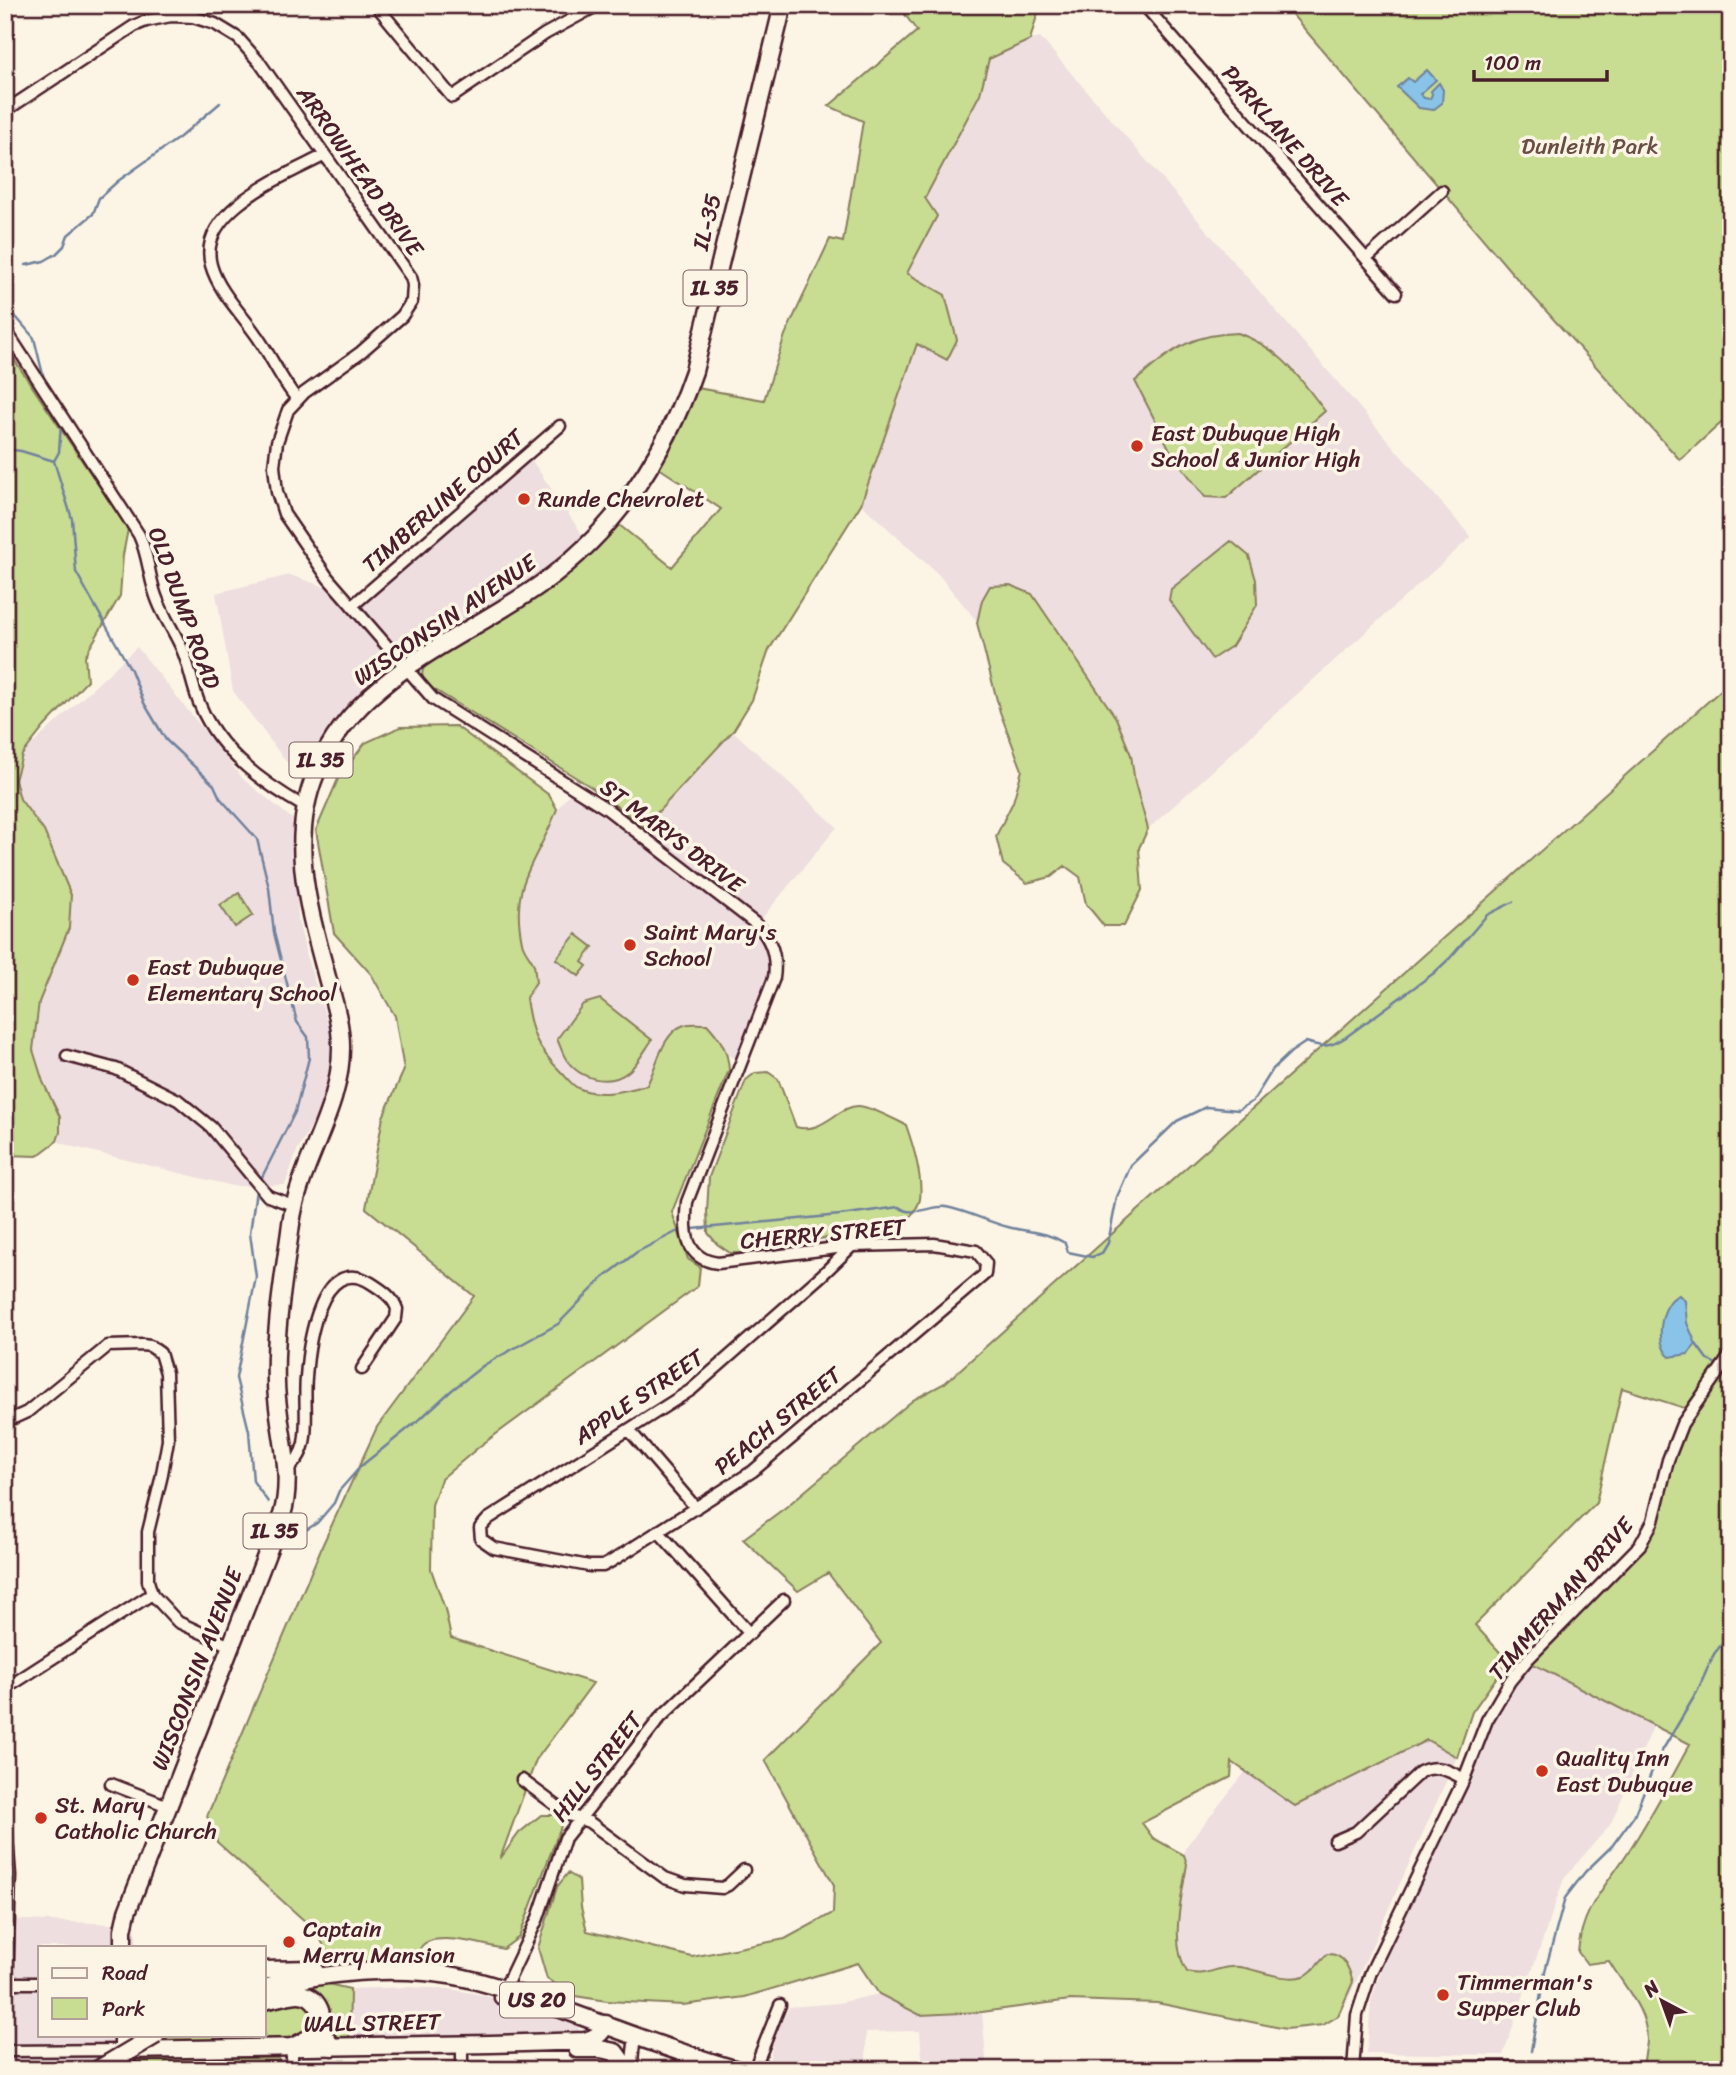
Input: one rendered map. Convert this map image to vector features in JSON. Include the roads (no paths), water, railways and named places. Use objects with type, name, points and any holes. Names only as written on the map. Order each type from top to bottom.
[{"type":"main road","name":"IL-35","points":[[588,545],[637,487],[659,453],[684,401],[706,325],[783,5]]},
{"type":"main road","name":"WISCONSIN AVENUE","points":[[123,1946],[127,1912],[282,1515],[288,1488],[277,1404],[276,1365],[293,1205],[305,1167],[334,1098],[340,1070],[341,1047],[335,1008],[304,882],[301,849],[305,807],[315,773],[343,724],[373,692],[542,583],[588,545]]},
{"type":"main road","points":[[266,1970],[383,1972]]},
{"type":"main road","name":"US 20","points":[[266,1988],[313,1977],[383,1972],[452,1975],[605,2028],[705,2070]]},
{"type":"main road","name":"US 20","points":[[266,1998],[307,1986],[358,1983],[440,1984],[502,1993]]},
{"type":"main road","points":[[266,1999],[297,1994],[308,1996],[320,2011],[319,2028],[292,2048]]},
{"type":"main road","points":[[319,2028],[332,2047]]},
{"type":"main road","name":"WALL STREET","points":[[123,2042],[292,2048],[541,2043],[594,2038],[605,2028]]},
{"type":"main road","points":[[97,2070],[154,2036]]},
{"type":"main road","name":"US 20","points":[[634,2039],[738,2070]]},
{"type":"main road","points":[[541,2043],[555,2050],[609,2050],[619,2056],[630,2070]]},
{"type":"main road","points":[[1235,2070],[1543,2070]]},
{"type":"street","points":[[376,5],[452,97],[554,29],[598,5]]},
{"type":"street","name":"PARKLANE DRIVE","points":[[1144,5],[1396,293]]},
{"type":"street","name":"ARROWHEAD DRIVE","points":[[5,111],[134,26],[171,16],[193,17],[215,24],[238,38],[260,63],[411,277],[413,294],[408,309],[361,352],[297,399],[288,410],[275,452],[274,480],[284,514],[299,537],[328,578],[405,669]]},
{"type":"street","points":[[297,399],[260,339],[216,277],[209,254],[210,242],[219,223],[239,204],[325,155]]},
{"type":"street","points":[[1366,259],[1442,191]]},
{"type":"street","name":"OLD DUMP ROAD","points":[[5,328],[139,535],[145,549],[154,590],[187,660],[197,698],[208,722],[256,774],[277,792],[305,807]]},
{"type":"street","name":"TIMBERLINE COURT","points":[[352,606],[560,426]]},
{"type":"street","name":"ST MARYS DRIVE","points":[[405,669],[433,699],[451,712],[607,809],[757,924],[772,945],[775,957],[774,978],[690,1190],[686,1223]]},
{"type":"street","points":[[66,1056],[116,1069],[178,1100],[211,1127],[268,1196],[293,1205]]},
{"type":"street","name":"CHERRY STREET","points":[[686,1223],[691,1247],[703,1260],[709,1262],[852,1246],[941,1244],[976,1251],[985,1261]]},
{"type":"street","name":"APPLE STREET","points":[[484,1542],[479,1531],[488,1519],[700,1383],[852,1246]]},
{"type":"street","name":"PEACH STREET","points":[[484,1542],[494,1548],[596,1567],[612,1561],[752,1471],[985,1274],[985,1261]]},
{"type":"street","points":[[287,1469],[300,1457],[305,1441],[306,1376],[324,1297],[332,1286],[351,1276],[362,1278],[393,1300],[397,1309],[396,1318],[362,1369]]},
{"type":"street","points":[[5,1422],[27,1412],[102,1349],[114,1345],[142,1345],[150,1346],[160,1353],[166,1373],[168,1440],[147,1544],[148,1581],[152,1594],[178,1622],[230,1646]]},
{"type":"street","name":"TIMMERMAN DRIVE","points":[[1353,2069],[1357,2015],[1371,1972],[1464,1779],[1487,1720],[1510,1681],[1547,1637],[1640,1545],[1648,1533],[1657,1509],[1668,1460],[1682,1424],[1731,1354]]},
{"type":"street","points":[[629,1430],[696,1508]]},
{"type":"street","points":[[658,1531],[750,1634]]},
{"type":"street","points":[[5,1689],[152,1594]]},
{"type":"street","name":"HILL STREET","points":[[502,1993],[538,1919],[561,1844],[660,1717],[784,1600]]},
{"type":"street","points":[[1335,1841],[1356,1832],[1420,1772],[1435,1767],[1443,1768],[1464,1779]]},
{"type":"street","points":[[522,1780],[580,1821],[589,1822],[654,1871],[674,1882],[722,1888],[744,1870]]},
{"type":"street","points":[[111,1784],[168,1806]]},
{"type":"street","points":[[5,1812],[10,1875],[6,1983],[38,1983]]},
{"type":"street","points":[[754,2070],[780,2005]]},
{"type":"street","points":[[630,2070],[634,2039]]},
{"type":"street","points":[[123,2042],[129,2057],[129,2070]]},
{"type":"street","name":"WALL STREET","points":[[5,2051],[123,2042]]},
{"type":"street","points":[[462,2045],[462,2070]]},
{"type":"street","points":[[292,2048],[292,2070]]},
{"type":"water","points":[[1427,70],[1436,80],[1420,94],[1430,99],[1431,91],[1439,83],[1443,90],[1442,103],[1433,110],[1419,108],[1397,87],[1408,78],[1413,82]]},
{"type":"water","points":[[1679,1295],[1685,1301],[1687,1323],[1696,1344],[1688,1354],[1670,1357],[1662,1343],[1661,1324],[1667,1306]]},
{"type":"waterway","points":[[26,265],[44,261],[56,254],[64,246],[68,235],[93,214],[99,198],[220,103]]},
{"type":"waterway","points":[[5,304],[34,338],[45,383]]},
{"type":"waterway","points":[[61,424],[59,452],[54,461],[72,519],[76,572],[131,670],[144,703],[166,740],[214,785],[220,798],[257,839],[269,888],[274,933],[297,1022],[308,1037],[309,1058],[295,1112],[261,1179]]},
{"type":"waterway","points":[[5,449],[54,461]]},
{"type":"waterway","points":[[693,1229],[899,1207],[910,1211],[946,1207],[1008,1227],[1050,1236],[1065,1243],[1068,1252],[1092,1257],[1102,1253],[1108,1243],[1117,1197],[1131,1165],[1177,1121],[1206,1107],[1238,1110],[1253,1101],[1273,1069],[1291,1052],[1306,1042],[1327,1046],[1346,1037],[1434,973],[1487,915],[1513,902]]},
{"type":"waterway","points":[[256,1190],[250,1233],[256,1277],[236,1378],[249,1431],[253,1481],[268,1502]]},
{"type":"waterway","points":[[291,1534],[303,1532],[317,1523],[334,1503],[339,1491],[361,1466],[452,1390],[484,1365],[558,1324],[603,1278],[637,1252],[678,1231]]},
{"type":"waterway","points":[[1696,1344],[1707,1359],[1718,1365]]},
{"type":"waterway","points":[[1724,1368],[1731,1372]]},
{"type":"waterway","points":[[1531,2051],[1545,1971],[1565,1898],[1585,1872],[1612,1846],[1634,1816],[1656,1761],[1697,1692],[1714,1654],[1731,1632]]},
{"type":"place","name":"East Dubuque High School & Junior High","points":[[1137,446]]},
{"type":"place","name":"Runde Chevrolet","points":[[524,499]]},
{"type":"place","name":"Saint Mary's School","points":[[630,945]]},
{"type":"place","name":"East Dubuque Elementary School","points":[[133,980]]},
{"type":"place","name":"Quality Inn East Dubuque","points":[[1542,1771]]},
{"type":"place","name":"St. Mary Catholic Church","points":[[41,1818]]},
{"type":"place","name":"Captain Merry Mansion","points":[[289,1942]]},
{"type":"place","name":"Timmerman's Supper Club","points":[[1443,1995]]},
{"type":"park label","name":"Dunleith Park","points":[[1590,146]]}]
